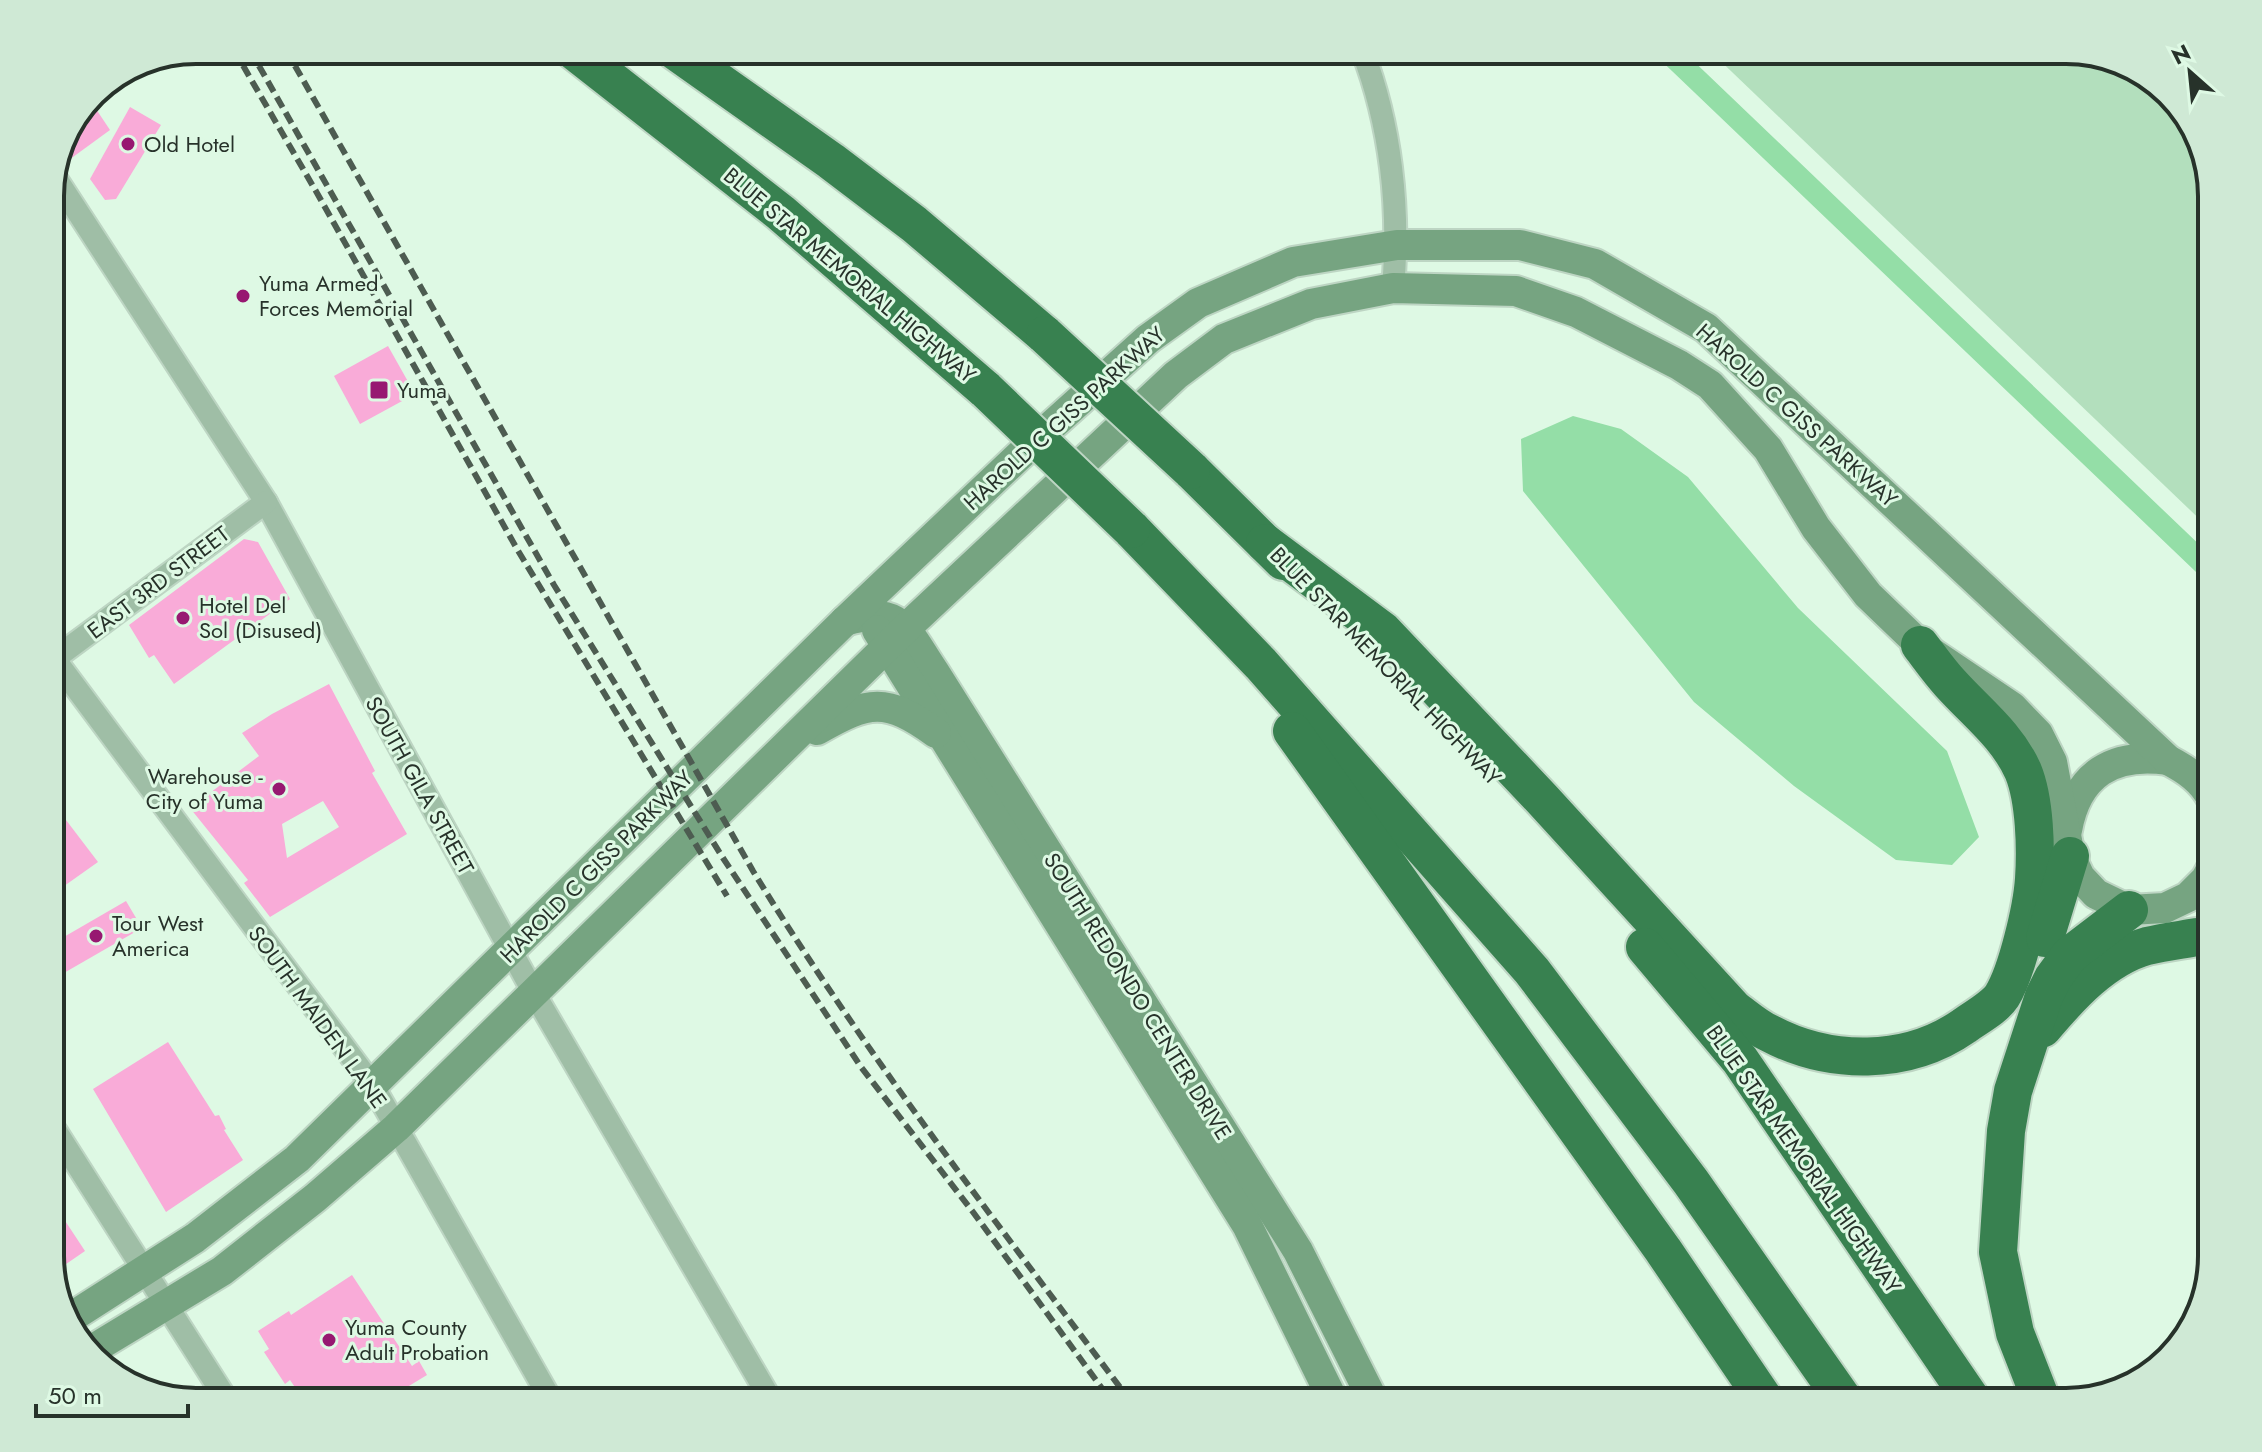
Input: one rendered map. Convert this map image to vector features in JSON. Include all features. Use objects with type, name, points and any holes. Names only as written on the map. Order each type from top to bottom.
[{"type":"highway","name":"BLUE STAR MEMORIAL HIGHWAY","points":[[591,64],[781,213],[986,390],[1188,585],[1532,971],[1691,1182],[1835,1388]]},
{"type":"highway","name":"BLUE STAR MEMORIAL HIGHWAY","points":[[694,64],[819,151],[1045,335],[1191,470],[1533,816],[1740,1060],[1963,1388]]},
{"type":"highway","points":[[1265,543],[1383,631],[1734,1009],[1767,1032],[1802,1048],[1833,1056],[1878,1057],[1917,1049],[1951,1035],[2002,997],[2031,968],[2047,933],[2068,844]]},
{"type":"highway","points":[[1188,585],[1663,1250],[1757,1388]]},
{"type":"highway","points":[[1920,645],[1949,682],[1997,728],[2024,772],[2036,854],[2032,900],[2020,949],[2002,997]]},
{"type":"highway","points":[[2037,1388],[2015,1333],[1998,1252],[2006,1131],[2013,1091],[2044,996],[2063,965],[2085,943],[2129,910]]},
{"type":"highway","points":[[2029,1046],[2085,983],[2113,963],[2144,947],[2197,937]]},
{"type":"main road","name":"HAROLD C GISS PARKWAY","points":[[78,1313],[195,1238],[297,1159],[845,621],[1039,437],[1137,349],[1198,303],[1293,262],[1397,245],[1520,245],[1595,264],[1706,328],[2168,760],[2189,771],[2198,780]]},
{"type":"main road","name":"HAROLD C GISS PARKWAY","points":[[100,1345],[222,1271],[315,1198],[396,1128],[535,995],[895,638],[1176,375],[1224,339],[1311,304],[1393,288],[1516,291],[1576,312],[1679,365],[1710,385],[1768,449],[1816,528],[1868,595],[1920,645],[2012,707],[2038,734],[2052,762],[2068,844],[2080,877],[2096,894],[2129,910]]},
{"type":"main road","points":[[845,621],[875,614],[893,576]]},
{"type":"main road","points":[[935,673],[933,638],[937,617],[950,586]]},
{"type":"main road","name":"SOUTH REDONDO CENTER DRIVE","points":[[875,614],[873,619],[878,635],[895,638],[935,673],[1298,1251],[1367,1388]]},
{"type":"main road","name":"SOUTH REDONDO CENTER DRIVE","points":[[895,638],[942,738],[1247,1225],[1327,1388]]},
{"type":"main road","points":[[778,754],[849,711],[865,707],[887,707],[914,717],[942,738]]},
{"type":"main road","points":[[2068,844],[2071,808],[2082,787],[2100,771],[2121,760],[2145,757],[2168,760]]},
{"type":"main road","points":[[2129,910],[2165,908],[2188,897],[2198,887]]},
{"type":"street","points":[[1368,64],[1376,85],[1387,144],[1397,245],[1393,288]]},
{"type":"street","name":"SOUTH GILA STREET","points":[[64,191],[266,502],[535,995],[764,1388]]},
{"type":"street","name":"EAST 3RD STREET","points":[[64,649],[266,502]]},
{"type":"street","name":"SOUTH MAIDEN LANE","points":[[64,674],[373,1086],[544,1388]]},
{"type":"street","points":[[64,1144],[219,1388]]},
{"type":"shaded area","points":[[1724,64],[2066,64],[2108,71],[2150,95],[2150,112],[2167,112],[2188,146],[2198,196],[2198,518]]},
{"type":"shaded area","points":[[1573,416],[1621,429],[1688,477],[1798,608],[1947,751],[1979,837],[1952,865],[1896,860],[1794,786],[1694,702],[1523,491],[1521,439]]},
{"type":"building","name":"Old Hotel","points":[[130,107],[161,125],[116,199],[105,200],[90,179]]},
{"type":"building","points":[[97,110],[110,130],[70,159],[86,123]]},
{"type":"building","name":"Yuma","points":[[388,346],[415,394],[360,424],[334,376]]},
{"type":"building","name":"Hotel Del Sol (Disused)","points":[[244,539],[258,542],[290,599],[174,684],[154,655],[149,658],[129,625]]},
{"type":"building","name":"Warehouse - City of Yuma","points":[[329,684],[375,771],[372,773],[407,834],[270,917],[244,883],[248,880],[190,808],[259,756],[242,733]],"holes":[[[323,801],[339,827],[287,858],[282,824]]]},
{"type":"building","points":[[64,817],[98,862],[64,886]]},
{"type":"building","name":"Tour West America","points":[[126,901],[142,928],[64,973],[64,937]]},
{"type":"building","points":[[168,1042],[215,1116],[219,1115],[224,1130],[243,1160],[166,1212],[93,1089]]},
{"type":"building","points":[[64,1219],[85,1251],[64,1265]]},
{"type":"building","name":"Yuma County Adult Probation","points":[[352,1275],[412,1366],[419,1361],[427,1375],[406,1388],[295,1388],[290,1380],[285,1384],[264,1352],[269,1349],[258,1331],[289,1311],[291,1315]]},
{"type":"waterway","points":[[1681,64],[2198,559]]},
{"type":"railway","points":[[242,64],[517,549],[727,896]]},
{"type":"railway","points":[[258,64],[554,585],[723,858],[861,1067],[973,1212],[1102,1388]]},
{"type":"railway","points":[[294,64],[753,871],[796,940],[888,1074],[1120,1388]]},
{"type":"place","name":"Old Hotel","points":[[128,144]]},
{"type":"place","name":"Yuma Armed Forces Memorial","points":[[243,296]]},
{"type":"place","name":"Yuma","points":[[379,390]]},
{"type":"place","name":"Hotel Del Sol (Disused)","points":[[183,618]]},
{"type":"place","name":"Warehouse - City of Yuma","points":[[279,789]]},
{"type":"place","name":"Tour West America","points":[[96,936]]},
{"type":"place","name":"Yuma County Adult Probation","points":[[329,1340]]}]
